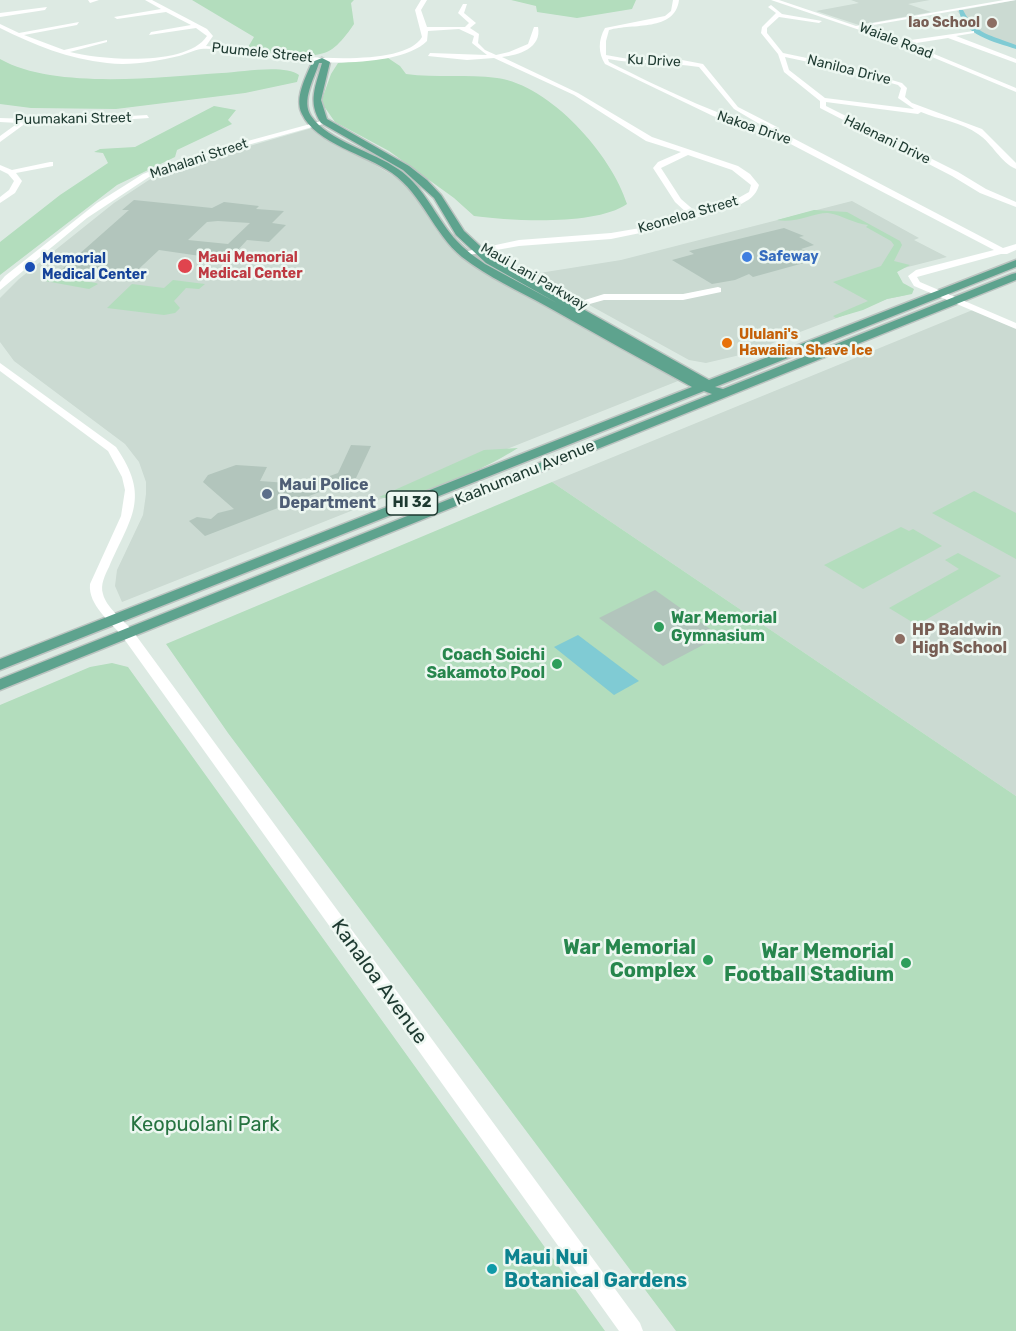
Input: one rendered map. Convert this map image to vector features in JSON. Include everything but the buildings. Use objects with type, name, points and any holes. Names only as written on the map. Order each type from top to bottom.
[{"type":"main road","points":[[313,124],[306,116],[303,102],[316,62],[322,60],[326,62],[315,102],[318,115],[325,122]]},
{"type":"main road","name":"Maui Lani Parkway","points":[[325,122],[406,168],[424,182],[438,196],[460,233],[490,261],[656,362],[696,384],[724,394]]},
{"type":"main road","name":"Maui Lani Parkway","points":[[313,124],[394,170],[424,198],[446,235],[466,254],[494,273],[676,364],[704,381],[708,387]]},
{"type":"main road","name":"Kaahumanu Avenue","points":[[0,685],[121,626],[631,416],[1016,263]]},
{"type":"main road","name":"Kaahumanu Avenue","points":[[0,665],[121,626],[724,394],[1016,276]]},
{"type":"main road","points":[[676,364],[704,372],[715,372],[772,361]]},
{"type":"main road","points":[[631,416],[669,393],[675,385],[672,377],[656,362]]},
{"type":"street","points":[[0,26],[63,52],[100,62],[129,63],[167,58],[201,47],[210,36],[205,30],[148,0]]},
{"type":"street","points":[[322,60],[363,59],[404,53],[423,43],[426,37],[418,10],[424,0]]},
{"type":"street","points":[[603,56],[603,43],[607,29],[667,17],[675,10],[676,0]]},
{"type":"street","points":[[781,54],[764,30],[773,18],[779,15],[857,26],[1014,0]]},
{"type":"street","points":[[773,4],[780,13],[779,15]]},
{"type":"street","name":"Waiale Road","points":[[773,4],[857,26],[1016,90]]},
{"type":"street","points":[[989,4],[999,8]]},
{"type":"street","points":[[465,5],[462,13],[473,23],[466,29]]},
{"type":"street","points":[[0,15],[45,8]]},
{"type":"street","points":[[117,17],[165,10]]},
{"type":"street","points":[[17,34],[77,23]]},
{"type":"street","points":[[151,34],[197,26]]},
{"type":"street","points":[[430,55],[465,60],[494,56],[529,46],[537,28]]},
{"type":"street","points":[[424,29],[466,29],[475,33],[477,48],[494,56]]},
{"type":"street","points":[[903,43],[972,32]]},
{"type":"street","points":[[949,36],[1016,61]]},
{"type":"street","points":[[63,52],[105,41]]},
{"type":"street","name":"Puumele Street","points":[[201,47],[292,59],[322,60]]},
{"type":"street","points":[[228,59],[242,52]]},
{"type":"street","name":"Halenani Drive","points":[[781,54],[786,71],[823,100],[822,107],[955,174],[983,191],[1016,205]]},
{"type":"street","name":"Naniloa Drive","points":[[781,54],[838,66],[900,84],[904,88],[901,98],[926,113],[981,132],[997,151],[1016,167]]},
{"type":"street","name":"Keoneloa Street","points":[[466,254],[519,243],[611,236],[647,229],[750,196],[754,190],[754,185],[747,176],[735,168],[649,139],[576,94],[494,56]]},
{"type":"street","name":"Nakoa Drive","points":[[603,56],[607,63],[718,117],[746,127],[784,136],[1004,252]]},
{"type":"street","name":"Ku Drive","points":[[603,56],[634,62],[682,62],[701,65],[736,108],[784,136]]},
{"type":"street","points":[[823,100],[926,113]]},
{"type":"street","name":"Puumakani Street","points":[[0,120],[80,122],[147,117]]},
{"type":"street","points":[[0,140],[24,121]]},
{"type":"street","name":"Mahalani Street","points":[[0,287],[8,278],[105,202],[147,175],[195,157],[325,122]]},
{"type":"street","points":[[686,153],[657,168],[669,182],[683,209],[695,215]]},
{"type":"street","points":[[11,172],[50,164]]},
{"type":"street","points":[[0,167],[11,172],[18,181],[0,201]]},
{"type":"street","points":[[1016,247],[913,274],[912,278],[917,284],[1016,326]]},
{"type":"street","points":[[566,307],[604,297],[683,297],[718,290]]},
{"type":"street","points":[[0,366],[112,448],[125,465],[131,484],[127,515],[100,571],[96,589],[99,600],[121,626]]},
{"type":"street","name":"Kanaloa Avenue","points":[[121,626],[632,1331]]},
{"type":"shaded area","points":[[851,0],[930,0],[908,4],[931,12],[859,25],[816,11],[859,3]]},
{"type":"shaded area","name":"Iao School","points":[[1016,0],[1016,48],[978,34],[957,11]]},
{"type":"shaded area","points":[[312,128],[397,178],[413,190],[438,232],[460,255],[678,381],[122,602],[115,586],[117,570],[143,515],[146,494],[146,482],[139,462],[125,444],[14,361],[0,342],[0,298],[19,279],[114,203],[155,176],[201,160]]},
{"type":"shaded area","points":[[852,201],[919,238],[914,240],[947,257],[900,269],[894,275],[906,295],[887,299],[779,340],[757,351],[706,363],[689,360],[533,274],[621,260]]},
{"type":"shaded area","name":"HP Baldwin High School","points":[[975,309],[1016,326],[1016,796],[552,482]]},
{"type":"green space","points":[[192,0],[354,0],[351,3],[354,24],[337,45],[324,53],[287,56],[247,49],[254,37]]},
{"type":"green space","points":[[511,0],[636,0],[632,9],[577,18],[537,12],[536,6]]},
{"type":"green space","points":[[388,58],[400,66],[406,74],[497,78],[517,83],[538,94],[576,125],[593,144],[608,165],[627,204],[613,211],[575,219],[531,220],[474,216],[454,198],[389,151],[335,122],[321,102],[331,74],[338,63]]},
{"type":"green space","points":[[0,59],[23,69],[78,78],[139,79],[273,69],[299,75],[297,82],[245,93],[116,109],[31,108],[0,104]]},
{"type":"green space","points":[[214,106],[236,110],[228,120],[232,124],[177,150],[175,157],[117,185],[0,275],[0,242],[60,195],[108,163],[103,153],[94,152],[100,149],[135,147]]},
{"type":"green space","points":[[814,210],[847,212],[900,241],[902,245],[894,261],[910,265],[897,272],[903,283],[914,289],[912,294],[887,299],[863,310],[836,318],[833,316],[868,301],[833,282],[881,266],[894,245],[866,227],[868,225],[833,214],[823,213],[784,221],[777,220]]},
{"type":"green space","points":[[56,277],[98,284],[89,289],[45,281]]},
{"type":"green space","points":[[173,280],[205,284],[199,289],[186,288],[174,301],[180,308],[175,313],[164,315],[107,308],[132,284],[164,288]]},
{"type":"green space","points":[[518,448],[470,474],[430,490],[393,498],[379,497],[484,450]]},
{"type":"green space","name":"War Memorial Complex","points":[[552,482],[1016,796],[1016,1331],[676,1331],[228,733],[166,644]]},
{"type":"green space","points":[[974,491],[1016,513],[1016,559],[932,513]]},
{"type":"green space","points":[[901,527],[909,531],[913,529],[942,546],[863,589],[824,565]]},
{"type":"green space","points":[[958,553],[1001,576],[917,625],[889,608],[959,569],[945,560]]},
{"type":"green space","name":"Keopuolani Park","points":[[112,663],[128,667],[605,1331],[0,1331],[0,705],[90,667]]},
{"type":"water","points":[[578,635],[639,681],[614,695],[554,647]]},
{"type":"waterway","points":[[961,11],[965,20],[976,32],[1016,47]]},
{"type":"place","name":"Iao School","points":[[992,23]]},
{"type":"place","name":"Safeway","points":[[747,257]]},
{"type":"place","name":"Maui Memorial Medical Center","points":[[185,266]]},
{"type":"place","name":"Memorial Medical Center","points":[[30,267]]},
{"type":"place","name":"Ululani's Hawaiian Shave Ice","points":[[727,343]]},
{"type":"place","name":"Maui Police Department","points":[[267,494]]},
{"type":"place","name":"War Memorial Gymnasium","points":[[659,627]]},
{"type":"place","name":"HP Baldwin High School","points":[[900,639]]},
{"type":"place","name":"Coach Soichi Sakamoto Pool","points":[[557,664]]},
{"type":"place","name":"War Memorial Complex","points":[[708,960]]},
{"type":"place","name":"War Memorial Football Stadium","points":[[906,963]]},
{"type":"place","name":"Maui Nui Botanical Gardens","points":[[492,1269]]}]
